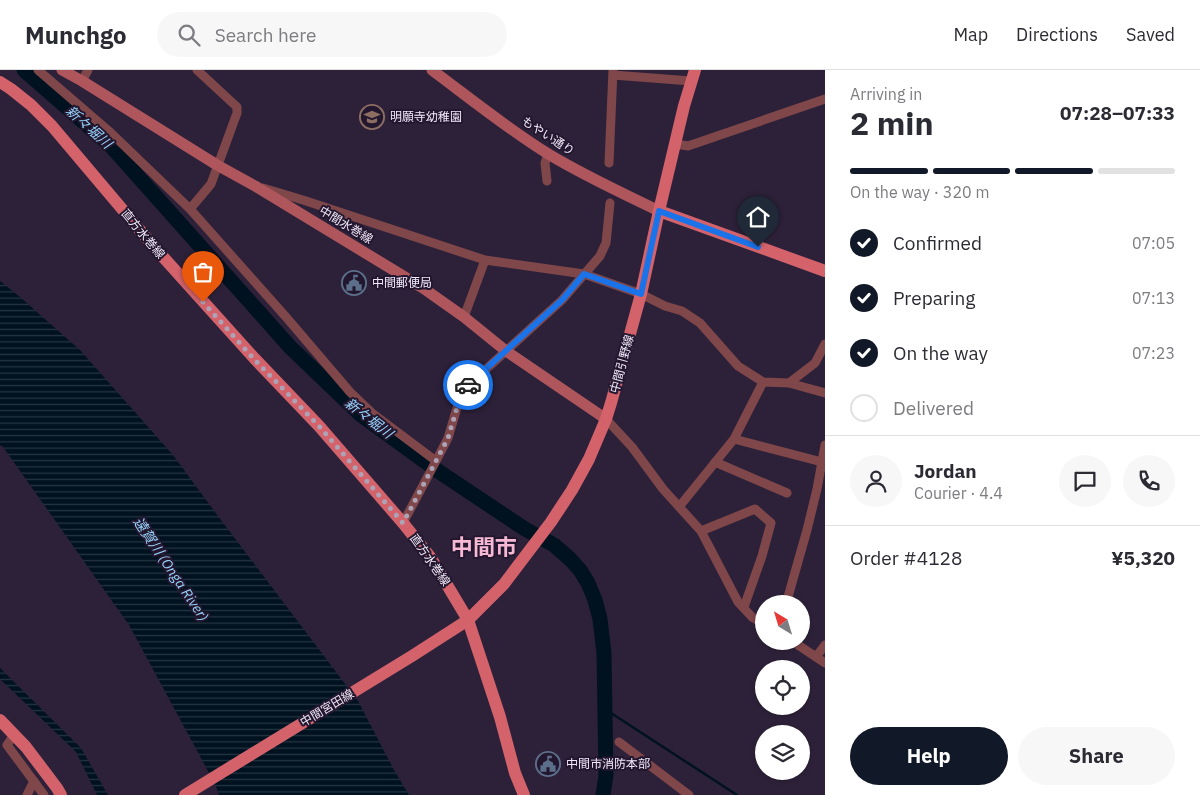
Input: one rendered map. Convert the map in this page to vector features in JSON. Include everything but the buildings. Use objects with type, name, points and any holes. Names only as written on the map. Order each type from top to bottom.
[{"type":"main road","name":"中間水巻線","points":[[62,70],[423,288],[464,317],[506,351],[606,418]]},
{"type":"main road","name":"もやい通り","points":[[432,70],[505,125],[548,154],[601,184],[659,211]]},
{"type":"main road","name":"中間引野線","points":[[468,620],[504,584],[551,522],[589,459],[606,418],[641,294],[684,106],[693,76]]},
{"type":"main road","name":"直方水巻線","points":[[0,82],[31,105],[52,126],[155,248],[254,359],[319,426],[431,558],[468,620],[498,708],[524,795]]},
{"type":"main road","points":[[659,211],[825,271]]},
{"type":"main road","name":"中間宮田線","points":[[185,795],[468,620]]},
{"type":"main road","points":[[0,720],[40,765],[61,795]]},
{"type":"street","points":[[38,70],[111,133],[190,209],[350,392],[372,413],[436,461]]},
{"type":"street","points":[[82,81],[88,70]]},
{"type":"street","points":[[190,209],[211,184],[237,113],[237,107],[197,70]]},
{"type":"street","points":[[609,162],[613,72],[693,76]]},
{"type":"street","points":[[676,144],[688,146],[825,99]]},
{"type":"street","points":[[547,181],[545,163],[548,154]]},
{"type":"street","points":[[255,186],[485,260],[584,274],[641,294],[665,306],[682,311],[700,323],[738,366],[763,382],[789,384],[825,393]]},
{"type":"street","points":[[403,523],[448,438],[462,391],[562,300],[600,256],[606,242],[610,203]]},
{"type":"street","points":[[464,317],[485,260]]},
{"type":"street","points":[[789,384],[816,364],[825,344]]},
{"type":"street","points":[[679,507],[734,439],[763,382]]},
{"type":"street","points":[[606,418],[701,531],[738,602],[755,620]]},
{"type":"street","points":[[734,439],[822,462]]},
{"type":"street","points":[[789,595],[807,530],[821,490],[825,445]]},
{"type":"street","points":[[715,462],[787,493]]},
{"type":"street","points":[[701,531],[755,509],[771,523],[762,556],[744,607]]},
{"type":"street","points":[[816,657],[825,646]]},
{"type":"street","points":[[806,650],[825,663]]},
{"type":"street","points":[[14,734],[7,745],[44,795]]},
{"type":"street","points":[[618,742],[689,795]]},
{"type":"street","points":[[27,795],[34,781]]},
{"type":"water","name":"遠賀川 (Onga River)","points":[[0,281],[80,350],[173,455],[358,701],[409,795],[219,795],[215,784],[129,625],[0,445]]},
{"type":"water","points":[[0,668],[81,748],[108,795],[97,795],[76,752],[0,679]]},
{"type":"waterway","name":"新々堀川","points":[[24,70],[110,145],[290,347],[361,415],[438,471],[525,529],[554,545],[580,570],[595,600],[600,619],[604,653],[606,775],[603,795]]},
{"type":"waterway","points":[[605,711],[611,713],[737,795]]},
{"type":"way so far","points":[[203,302],[254,359],[319,426],[403,523],[448,438],[462,391],[468,385]]},
{"type":"place","name":"明願寺幼稚園","points":[[372,117]]},
{"type":"place","name":"中間郵便局","points":[[354,283]]},
{"type":"place","name":"中間市消防本部","points":[[548,764]]},
{"type":"district","name":"中間市","points":[[484,547]]},
{"type":"route","points":[[468,385],[562,300],[584,274],[641,294],[659,211],[758,247]]}]
